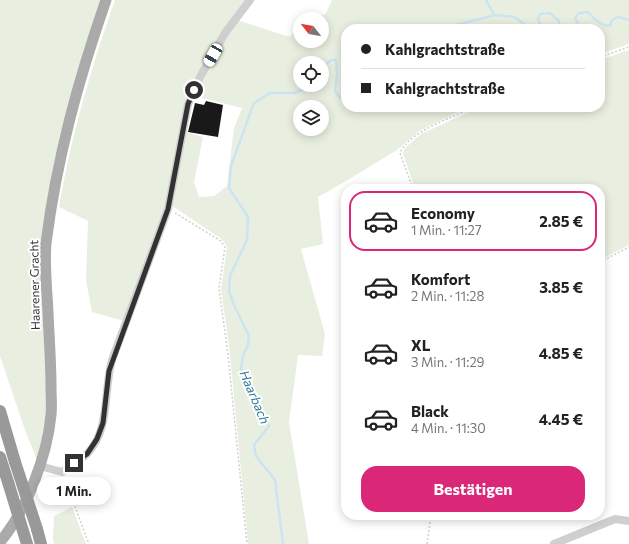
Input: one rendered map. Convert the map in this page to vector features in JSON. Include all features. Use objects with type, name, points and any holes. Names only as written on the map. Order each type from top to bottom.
[{"type":"highway","points":[[0,411],[41,544]]},
{"type":"highway","points":[[0,457],[27,544]]},
{"type":"main road","name":"Haarener Gracht","points":[[0,542],[23,507],[40,466],[51,414],[51,366],[46,277],[47,237],[64,136],[79,81],[106,0]]},
{"type":"street","points":[[40,466],[62,472],[87,454],[97,439],[103,423],[109,371],[112,360],[168,209],[188,104],[200,77],[225,33],[250,0]]},
{"type":"street","points":[[554,544],[615,520],[629,521]]},
{"type":"path","points":[[605,56],[629,47]]},
{"type":"path","points":[[411,184],[400,153],[403,147],[420,132],[464,112]]},
{"type":"path","points":[[168,209],[221,241],[225,247],[219,288],[228,355],[247,544]]},
{"type":"path","points":[[605,260],[629,248]]},
{"type":"path","points":[[62,472],[89,544]]},
{"type":"path","points":[[427,544],[430,520]]},
{"type":"green space","points":[[0,0],[101,0],[68,107],[52,172],[46,414],[37,460],[26,433],[0,356]]},
{"type":"green space","points":[[115,0],[246,0],[198,76],[165,207],[124,321],[92,312],[86,280],[88,221],[59,207],[69,154],[82,102]]},
{"type":"green space","points":[[332,0],[629,0],[629,44],[605,52],[605,24],[341,24],[341,112],[459,112],[419,131],[397,150],[318,197],[323,244],[301,249],[325,334],[322,356],[298,355],[289,422],[309,544],[248,544],[230,355],[221,289],[227,247],[223,240],[171,205],[185,132],[203,137],[194,182],[199,197],[214,196],[227,186],[234,128],[242,108],[194,96],[202,77],[237,20],[290,37],[293,32],[293,48],[329,48],[329,12],[326,12]]},
{"type":"green space","points":[[629,50],[629,245],[605,257],[605,184],[413,184],[403,153],[405,148],[421,134],[469,112],[605,112],[605,58]]},
{"type":"green space","points":[[72,507],[86,544],[54,544],[54,516]]},
{"type":"building","points":[[206,101],[223,105],[218,137],[188,132],[195,103],[204,105]]},
{"type":"waterway","points":[[486,0],[494,15]]},
{"type":"waterway","name":"Haarbach","points":[[578,24],[575,18],[579,13],[588,12],[602,24]]},
{"type":"waterway","name":"Haarbach","points":[[540,24],[538,19],[540,14],[550,13],[559,21],[559,24]]},
{"type":"waterway","name":"Haarbach","points":[[460,24],[495,15],[515,17],[524,24]]},
{"type":"waterway","name":"Haarbach","points":[[605,26],[610,26],[612,20],[618,17],[629,20]]},
{"type":"waterway","name":"Haarbach","points":[[329,62],[336,60],[337,75],[335,91],[341,98]]},
{"type":"waterway","name":"Haarbach","points":[[283,544],[275,480],[256,456],[254,445],[269,426],[241,370],[243,356],[248,345],[249,336],[229,291],[230,276],[247,240],[248,217],[229,188],[231,166],[254,103],[270,93],[297,92]]},
{"type":"route","points":[[74,463],[87,454],[97,439],[103,423],[109,371],[112,360],[168,209],[188,104],[194,90]]}]
